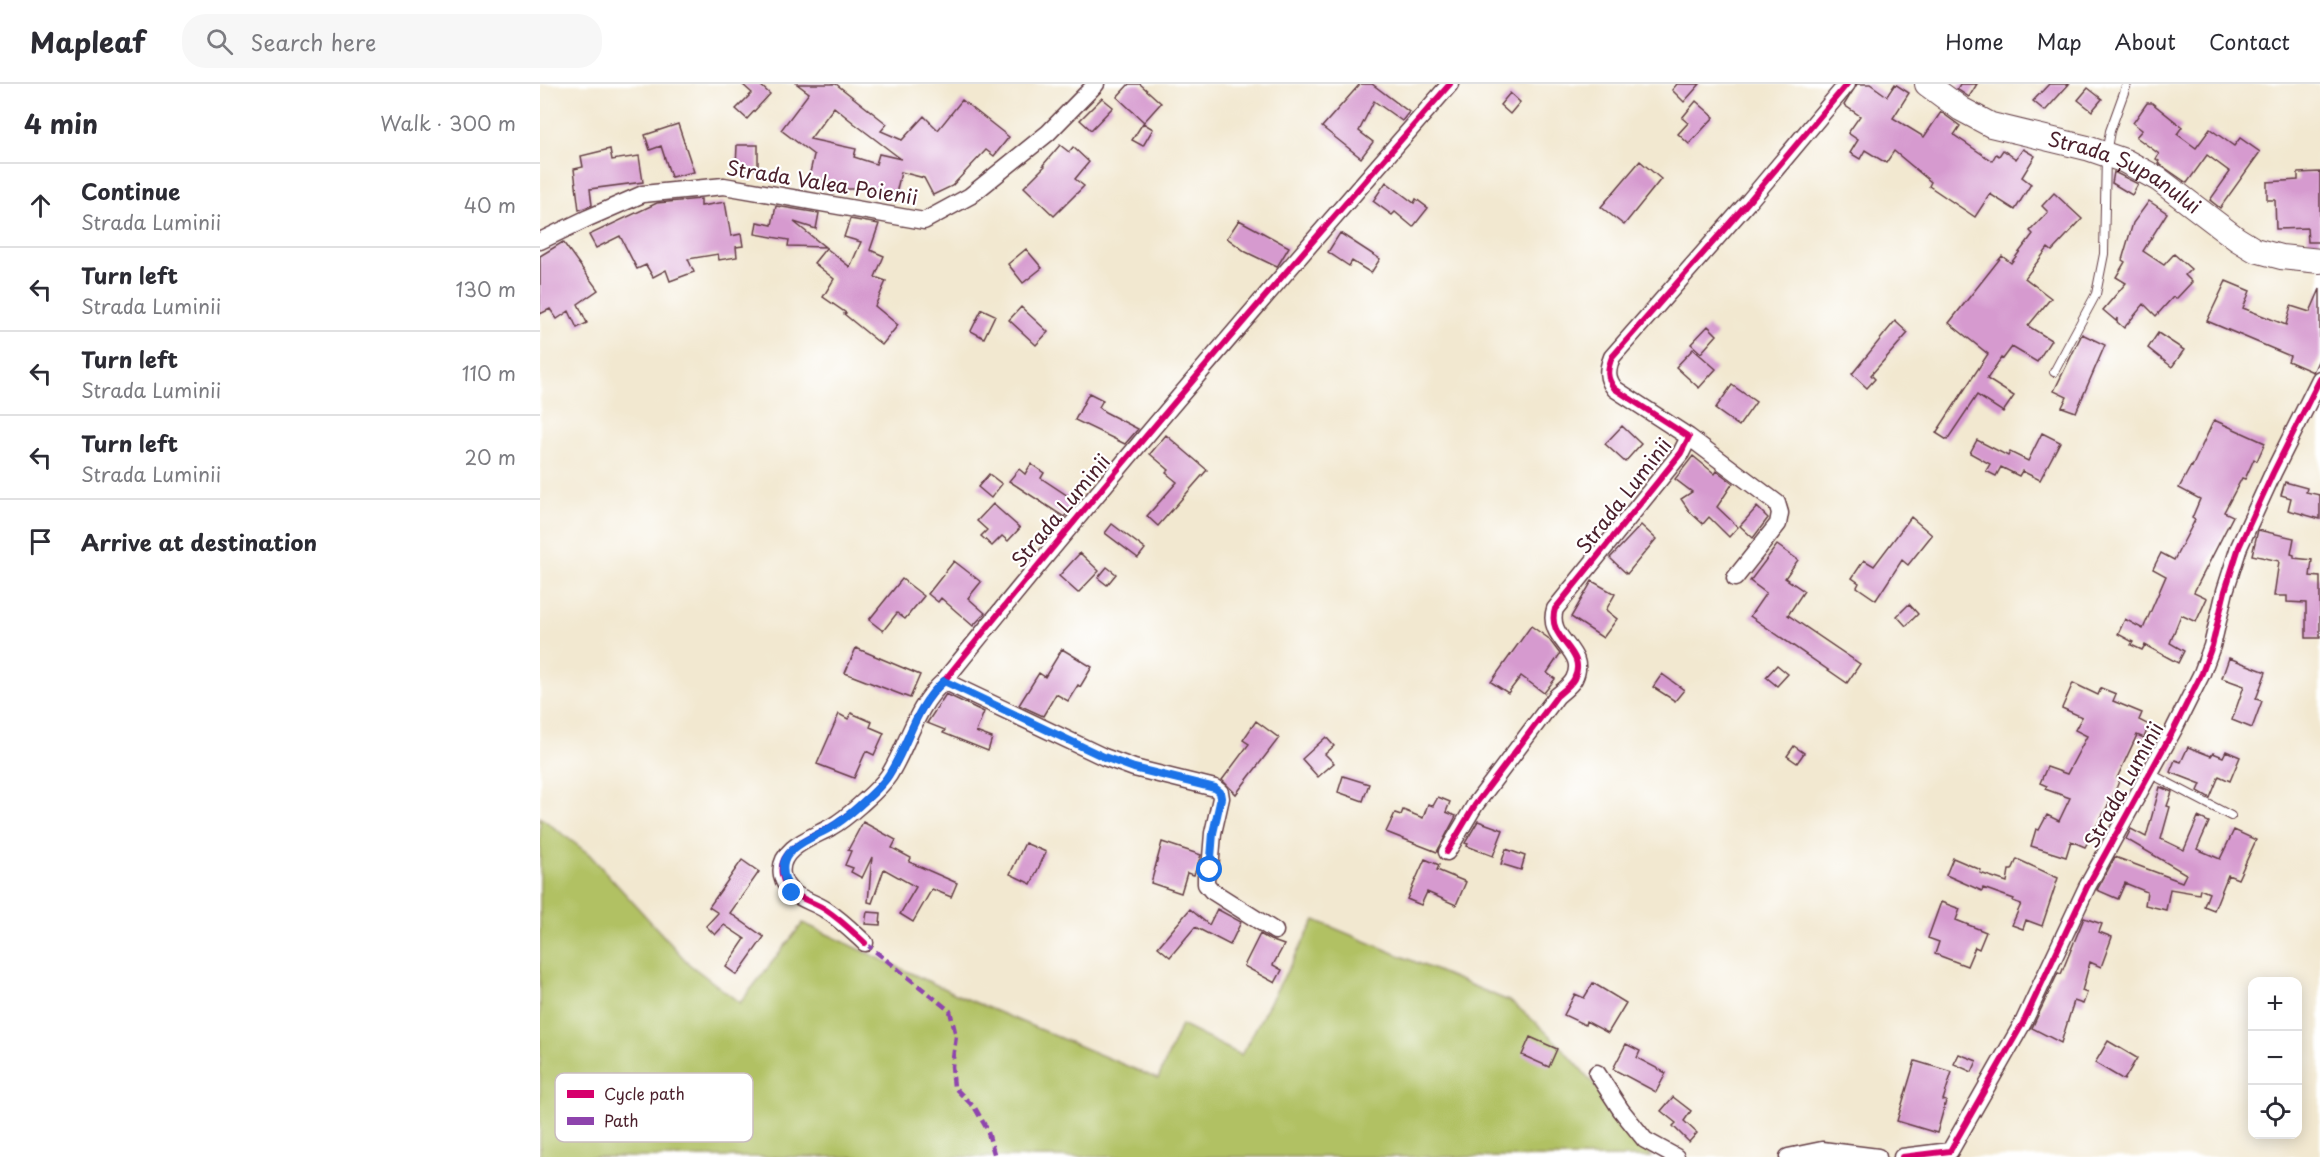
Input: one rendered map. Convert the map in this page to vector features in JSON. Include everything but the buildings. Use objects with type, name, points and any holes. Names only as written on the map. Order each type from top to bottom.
[{"type":"street","name":"Strada Valea Poienii","points":[[540,242],[643,194],[724,186],[924,221],[970,195],[1048,133],[1096,84]]},
{"type":"street","name":"Strada Luminii","points":[[865,943],[823,908],[792,893],[782,874],[787,855],[797,845],[845,818],[877,789],[896,762],[911,725],[924,702],[944,681],[1057,540],[1312,241],[1450,84]]},
{"type":"street","name":"Strada Luminii","points":[[1735,578],[1778,524],[1780,513],[1777,503],[1689,437],[1615,389],[1608,381],[1607,369],[1612,357],[1750,200],[1847,84]]},
{"type":"street","name":"Strada Șupanului","points":[[1926,84],[1968,113],[1991,125],[2106,154],[2144,170],[2255,250],[2281,257],[2320,261]]},
{"type":"street","name":"Strada Luminii","points":[[1902,1157],[1951,1154],[2024,1021],[2086,887],[2150,773],[2202,673],[2212,646],[2239,547],[2320,379]]},
{"type":"street","name":"Strada Luminii","points":[[1447,852],[1475,805],[1557,696],[1573,681],[1577,671],[1576,660],[1553,626],[1552,618],[1555,609],[1681,453],[1689,437]]},
{"type":"street","points":[[944,681],[1104,757],[1134,768],[1215,788],[1220,792],[1221,798],[1213,833],[1210,870],[1206,877],[1206,884],[1212,891],[1275,931]]},
{"type":"street","points":[[1597,1073],[1621,1110],[1645,1140],[1676,1157]]},
{"type":"street","points":[[1788,1157],[1822,1150],[1878,1157]]},
{"type":"lane","points":[[2054,372],[2096,294],[2104,254],[2106,154],[2110,131],[2127,84]]},
{"type":"lane","points":[[2150,773],[2231,816]]},
{"type":"green space","points":[[540,817],[589,854],[689,964],[740,1003],[803,923],[960,996],[1158,1079],[1181,1025],[1241,1055],[1315,920],[1511,1002],[1569,1055],[1652,1157],[540,1157]]},
{"type":"marked path","points":[[865,943],[950,1011],[956,1036],[952,1066],[954,1087],[975,1108],[987,1129],[995,1157]]},
{"type":"cycle path","points":[[865,943],[820,906],[789,889],[782,875],[785,858],[807,839],[843,820],[889,775],[919,714],[934,691],[1194,380],[1450,84]]},
{"type":"cycle path","points":[[1447,852],[1475,805],[1557,696],[1574,679],[1577,669],[1576,660],[1556,629],[1555,609],[1681,453],[1689,437],[1615,389],[1608,374],[1612,357],[1750,200],[1847,84]]},
{"type":"cycle path","points":[[1902,1157],[1950,1151],[2024,1021],[2087,887],[2174,729],[2202,673],[2212,646],[2225,591],[2239,547],[2320,379]]},
{"type":"route","points":[[792,893],[782,874],[787,855],[797,845],[845,818],[888,777],[924,702],[944,681],[1104,757],[1134,768],[1215,788],[1220,792],[1221,798],[1213,833],[1210,870]]}]
